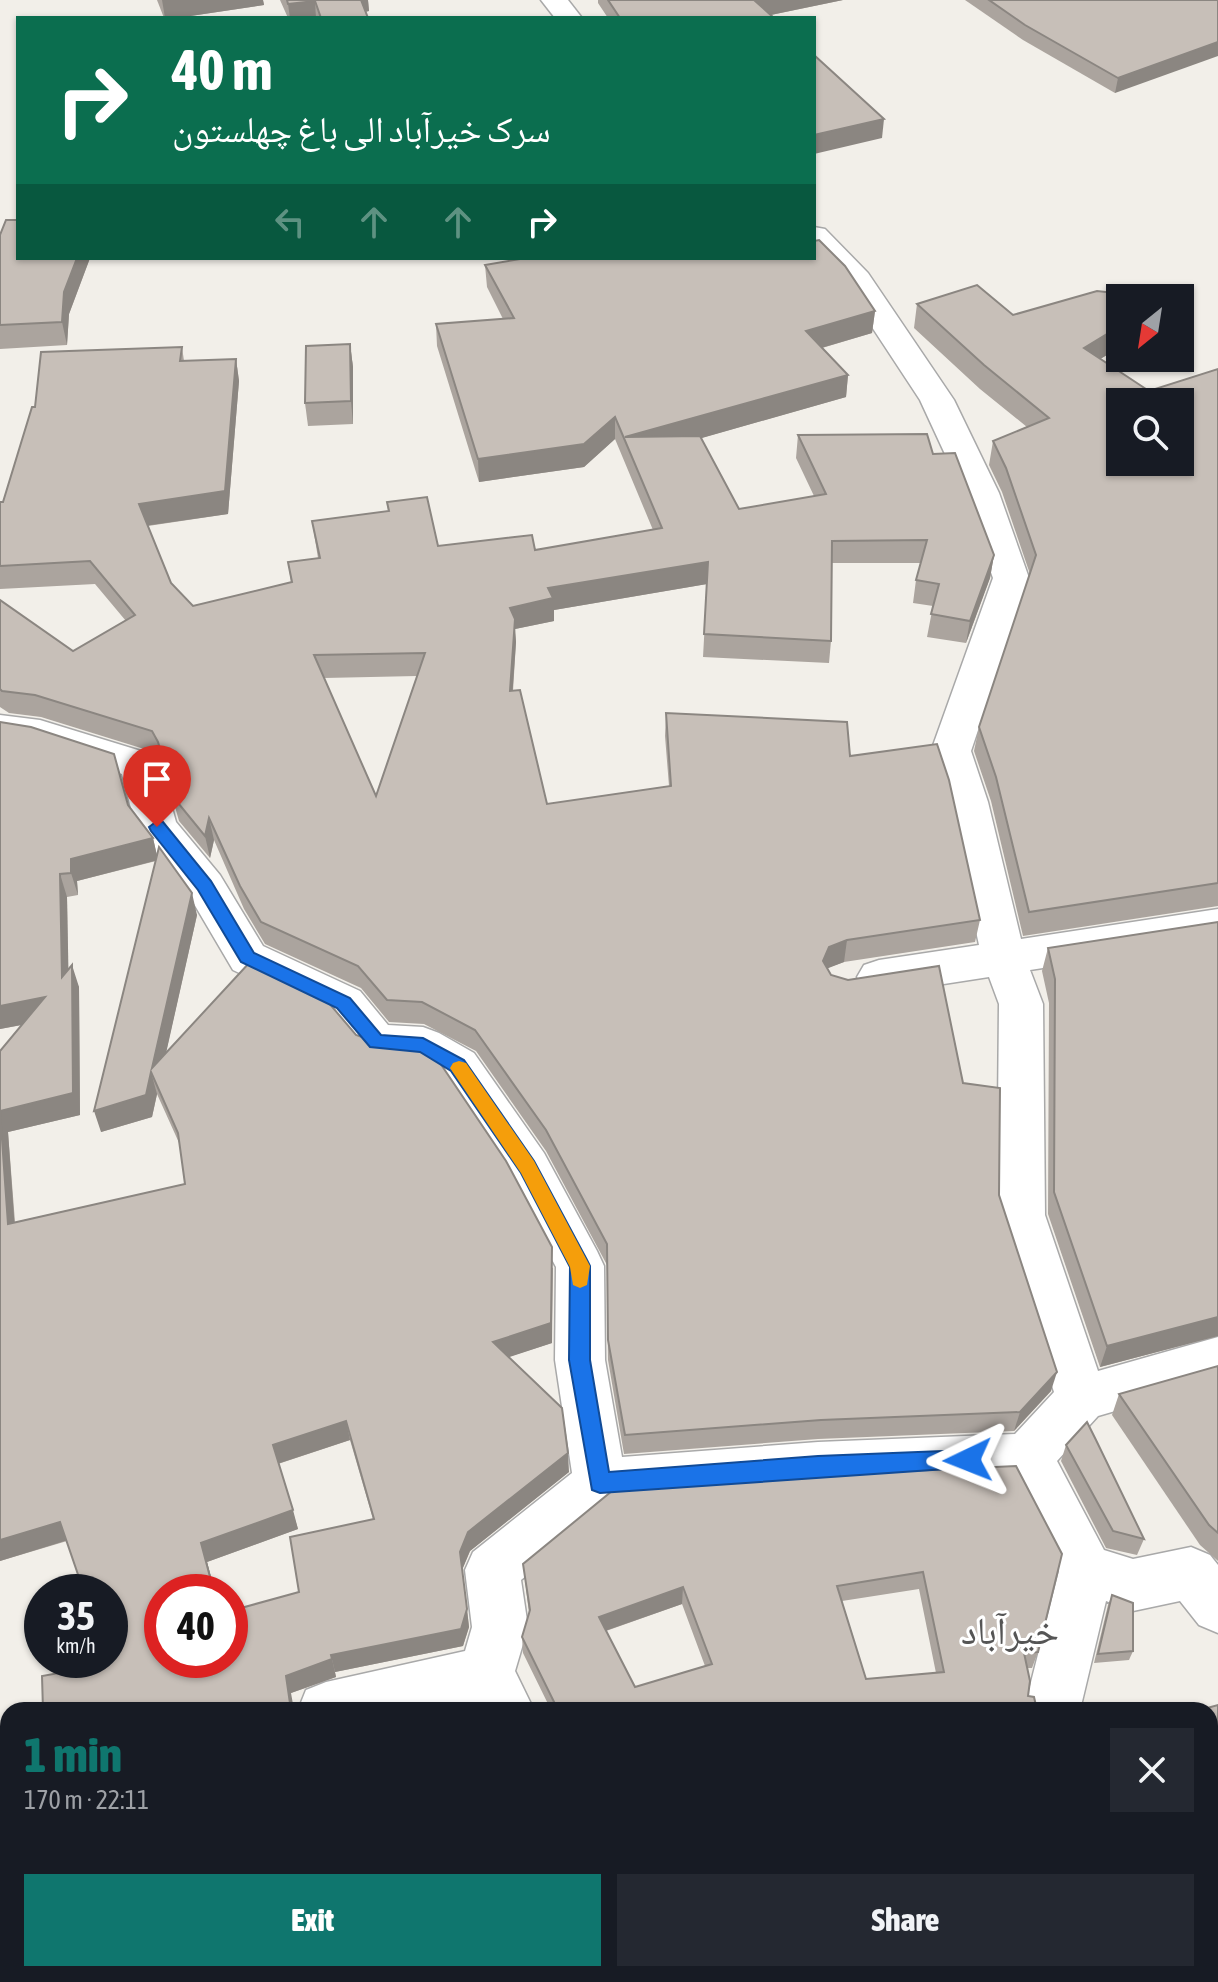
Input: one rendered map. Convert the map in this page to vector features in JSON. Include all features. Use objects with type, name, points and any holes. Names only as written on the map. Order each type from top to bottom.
[{"type":"street","points":[[554,0],[567,16]]},
{"type":"street","points":[[816,238],[857,280],[937,400],[981,493],[1011,578],[951,751],[968,802],[1004,958],[1021,1004],[1021,1215],[1082,1398]]},
{"type":"street","points":[[0,729],[40,734],[140,765],[157,827],[205,886],[248,958],[344,1003],[376,1042],[423,1045],[458,1066],[527,1167],[580,1266],[580,1360],[600,1483]]},
{"type":"street","points":[[845,982],[1218,925]]},
{"type":"street","points":[[402,1702],[496,1692],[500,1627],[492,1570],[600,1483],[818,1466],[1027,1457],[1082,1398],[1218,1359]]},
{"type":"street","points":[[1027,1457],[1086,1569],[1054,1702]]},
{"type":"street","points":[[1086,1569],[1133,1585],[1191,1573],[1218,1607]]},
{"type":"building","points":[[287,0],[361,0],[367,16],[320,16],[315,1],[288,4]]},
{"type":"building","points":[[608,0],[754,0],[772,16],[619,16]]},
{"type":"building","points":[[989,0],[1218,0],[1218,42],[1118,78],[1025,25]]},
{"type":"building","points":[[816,57],[884,119],[816,135]]},
{"type":"building","points":[[6,220],[16,220],[16,260],[76,260],[64,292],[62,322],[0,325],[0,235]]},
{"type":"building","points":[[819,240],[845,266],[875,311],[806,331],[848,375],[625,437],[700,436],[739,509],[826,494],[798,435],[927,434],[933,454],[955,453],[994,555],[970,621],[931,614],[939,584],[916,580],[927,540],[832,541],[831,641],[704,634],[708,562],[548,588],[553,598],[510,608],[515,619],[510,691],[520,690],[547,804],[671,786],[666,713],[847,722],[850,756],[937,744],[949,780],[980,920],[847,940],[829,947],[823,961],[831,975],[848,980],[939,966],[963,1083],[1000,1088],[999,1195],[1057,1372],[1020,1412],[821,1420],[625,1435],[608,1340],[607,1244],[546,1130],[475,1030],[422,1002],[387,1000],[358,966],[261,922],[240,886],[209,818],[205,836],[174,798],[152,731],[35,695],[0,689],[0,600],[73,651],[135,615],[90,561],[0,566],[0,502],[3,502],[32,407],[35,407],[41,352],[182,347],[180,361],[236,359],[225,491],[139,504],[171,583],[193,606],[292,582],[288,562],[320,558],[312,521],[389,511],[387,502],[427,497],[438,546],[532,535],[535,550],[662,528],[615,417],[584,444],[478,459],[436,324],[514,318],[485,265],[514,260],[816,260],[816,241]],"holes":[[[425,653],[376,796],[314,655]]]},
{"type":"building","points":[[977,285],[1013,315],[1097,291],[1106,292],[1106,335],[1084,348],[1106,363],[1106,372],[1120,372],[1144,388],[1106,388],[1106,476],[1194,476],[1194,388],[1158,388],[1218,369],[1218,883],[1029,912],[996,777],[979,727],[1036,555],[1006,468],[993,441],[1049,418],[917,304]]},
{"type":"building","points":[[350,344],[351,401],[305,403],[306,346]]},
{"type":"building","points":[[0,722],[31,727],[114,754],[128,805],[153,838],[71,859],[71,873],[60,874],[62,977],[72,965],[73,1093],[0,1111],[0,1051],[45,997],[0,1006]]},
{"type":"building","points":[[159,847],[192,893],[152,1068],[250,962],[323,996],[356,1035],[373,1041],[412,1043],[438,1060],[506,1161],[552,1247],[551,1323],[493,1342],[562,1408],[568,1453],[468,1532],[460,1552],[467,1609],[461,1629],[331,1655],[332,1659],[286,1676],[290,1702],[43,1702],[42,1678],[128,1678],[128,1574],[78,1574],[60,1522],[0,1540],[0,1111],[8,1224],[185,1184],[178,1133],[151,1072],[146,1095],[94,1111]],"holes":[[[346,1421],[374,1519],[290,1537],[299,1592],[248,1606],[248,1678],[144,1678],[144,1574],[209,1574],[201,1543],[293,1510],[273,1445]]]},
{"type":"building","points":[[1218,922],[1218,1317],[1107,1346],[1054,1192],[1055,979],[1048,948]]},
{"type":"building","points":[[1218,1366],[1218,1533],[1209,1525],[1119,1394]]},
{"type":"building","points":[[1087,1422],[1144,1539],[1113,1531],[1066,1445]]},
{"type":"building","points":[[1016,1466],[1062,1554],[1038,1652],[1024,1653],[1030,1681],[1028,1696],[1034,1697],[1035,1702],[554,1702],[522,1637],[530,1610],[523,1564],[612,1491],[821,1475]],"holes":[[[923,1572],[944,1672],[866,1679],[837,1586]],[[683,1587],[712,1664],[635,1687],[599,1617]]]},
{"type":"building","points":[[1112,1595],[1133,1603],[1133,1651],[1098,1654]]},
{"type":"slow traffic","points":[[459,1068],[527,1167],[580,1266],[580,1279]]},
{"type":"district","name":"خیرآباد","points":[[1010,1631]]},
{"type":"route","points":[[157,827],[205,886],[248,958],[344,1003],[376,1042],[423,1045],[458,1066],[527,1167],[580,1266],[580,1360],[600,1483],[818,1466],[968,1460]]}]
